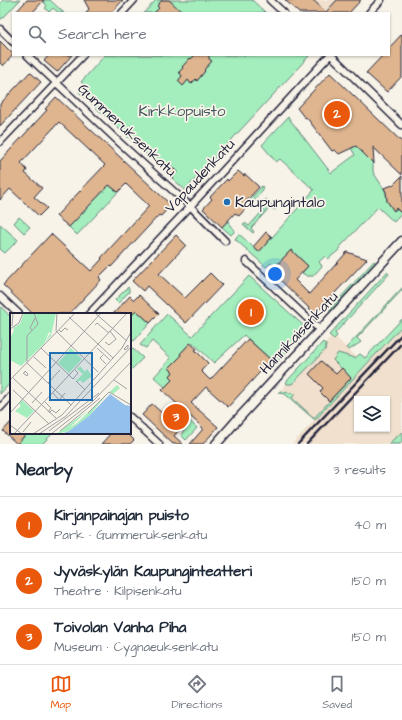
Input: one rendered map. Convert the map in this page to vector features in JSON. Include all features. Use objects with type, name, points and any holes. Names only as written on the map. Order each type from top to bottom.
[{"type":"main road","name":"Hannikaisenkatu","points":[[216,444],[402,242]]},
{"type":"street","points":[[123,12],[134,0]]},
{"type":"street","points":[[270,0],[283,12]]},
{"type":"street","points":[[370,12],[381,0]]},
{"type":"street","points":[[0,30],[12,41]]},
{"type":"street","name":"Gummeruksenkatu","points":[[28,56],[120,143],[190,206],[225,241]]},
{"type":"street","points":[[0,142],[82,56]]},
{"type":"street","name":"Vapaudenkatu","points":[[89,313],[329,56]]},
{"type":"street","points":[[331,56],[402,125]]},
{"type":"street","points":[[246,261],[320,330]]},
{"type":"street","points":[[0,296],[18,313]]},
{"type":"street","points":[[0,408],[10,397]]},
{"type":"street","points":[[131,418],[159,444]]},
{"type":"shaded area","points":[[285,0],[361,0],[350,12],[298,12]]},
{"type":"shaded area","points":[[402,327],[402,432],[388,444],[292,444]]},
{"type":"shaded area","points":[[333,335],[364,364],[313,419],[285,394],[278,393]]},
{"type":"green space","points":[[3,0],[20,0],[2,19],[0,18],[0,4]]},
{"type":"green space","points":[[50,0],[63,12],[58,12],[53,8],[49,12],[45,8],[47,6],[43,1]]},
{"type":"green space","points":[[156,0],[252,0],[265,12],[145,12]]},
{"type":"green space","name":"Kirkkopuisto","points":[[104,56],[309,56],[185,190],[79,92],[85,86],[81,82]]},
{"type":"green space","points":[[288,117],[331,173],[355,155],[351,148],[356,146],[373,163],[373,172],[386,192],[387,201],[394,211],[396,209],[401,213],[394,222],[378,207],[341,246],[340,245],[339,250],[328,259],[325,256],[319,262],[322,266],[313,276],[307,276],[302,273],[308,266],[291,250],[275,267],[271,263],[266,267],[235,239],[238,235],[240,235],[259,252],[314,190],[280,159],[276,162],[262,145]]},
{"type":"green space","points":[[109,185],[118,192],[77,235],[69,227]]},
{"type":"green space","points":[[262,186],[262,191],[248,208],[245,205]]},
{"type":"green space","points":[[266,199],[276,209],[275,210],[270,207],[251,228],[254,232],[253,233],[243,224],[245,223],[249,226],[268,205],[264,201]]},
{"type":"green space","points":[[19,217],[30,227],[24,233],[14,223]]},
{"type":"green space","points":[[228,220],[230,222],[229,224],[234,230],[231,235],[222,227]]},
{"type":"green space","points":[[0,224],[18,240],[5,253],[0,249]]},
{"type":"green space","points":[[374,261],[376,263],[331,311],[329,310]]},
{"type":"green space","points":[[387,272],[389,274],[335,333],[337,336],[334,339],[329,335]]},
{"type":"green space","points":[[249,276],[305,327],[305,333],[275,364],[244,335],[214,363],[192,342],[169,368],[173,372],[170,376],[194,399],[192,402],[169,383],[165,387],[154,377],[171,358],[152,341],[146,348],[140,345],[167,314],[192,336]]},
{"type":"green space","points":[[128,287],[129,292],[118,303],[115,300]]},
{"type":"green space","points":[[402,288],[402,290],[357,338],[361,342],[349,350],[346,348]]},
{"type":"green space","points":[[0,306],[10,316],[10,383],[0,394]]},
{"type":"green space","points":[[136,310],[150,323],[134,341],[131,339],[131,316]]},
{"type":"green space","points":[[402,319],[402,326],[315,420],[285,394],[278,393],[280,391],[295,394],[292,398],[314,418],[351,378],[333,360],[338,353],[355,358],[360,354],[365,358]]},
{"type":"green space","points":[[323,342],[326,345],[325,350],[292,384],[287,384],[287,381]]},
{"type":"green space","points":[[132,348],[143,358],[131,370]]},
{"type":"green space","points":[[173,405],[197,428],[186,440],[181,435],[185,429],[167,412]]},
{"type":"green space","points":[[402,432],[402,442],[400,444],[388,444]]},
{"type":"green space","points":[[26,434],[52,434],[42,444],[17,444]]},
{"type":"building","points":[[27,0],[44,0],[33,12],[16,12]]},
{"type":"building","points":[[84,0],[123,0],[112,12],[87,12],[89,9]]},
{"type":"building","points":[[162,0],[169,0],[182,12],[155,12],[159,8],[157,6]]},
{"type":"building","points":[[285,0],[313,0],[326,12],[298,12]]},
{"type":"building","points":[[337,0],[361,0],[350,12],[326,12]]},
{"type":"building","points":[[402,34],[402,76],[387,92],[366,73],[382,56],[390,56],[390,47]]},
{"type":"building","points":[[0,41],[12,53],[12,56],[3,66],[0,63]]},
{"type":"building","points":[[48,56],[71,56],[57,72],[44,61]]},
{"type":"building","points":[[194,56],[209,56],[209,59],[212,61],[197,81],[196,79],[191,84],[188,80],[183,86],[178,81],[182,76],[179,72],[190,58],[191,59]]},
{"type":"building","points":[[30,72],[41,82],[0,126],[0,104]]},
{"type":"building","points":[[330,73],[402,142],[402,175],[373,147],[374,164],[356,146],[339,154],[335,150],[332,151],[307,118],[304,117],[297,108]]},
{"type":"building","points":[[56,97],[171,205],[161,216],[159,215],[111,267],[110,266],[99,277],[101,280],[70,313],[32,313],[3,285],[51,234],[91,271],[149,206],[126,184],[118,192],[109,185],[69,227],[56,216],[105,165],[59,122],[21,163],[27,170],[25,173],[42,188],[34,197],[47,208],[39,216],[10,189],[0,200],[0,161],[47,110],[45,109]]},
{"type":"building","points":[[171,166],[177,172],[172,178],[166,172]]},
{"type":"building","name":"Kaupungintalo","points":[[238,171],[244,176],[245,174],[259,187],[243,205],[246,208],[239,216],[235,213],[222,227],[203,209],[212,199],[210,197],[227,179],[228,181]]},
{"type":"building","points":[[402,176],[402,214],[396,208],[394,211],[387,201],[384,188],[393,185]]},
{"type":"building","points":[[266,232],[272,237],[259,252],[253,247]]},
{"type":"building","points":[[176,235],[186,245],[159,274],[185,298],[210,273],[222,285],[186,323],[147,286],[143,291],[132,281]]},
{"type":"building","points":[[291,250],[308,266],[295,280],[309,294],[347,252],[367,259],[315,314],[271,271]]},
{"type":"building","points":[[139,295],[159,314],[150,323],[136,310],[133,314],[114,313],[130,296],[134,300]]},
{"type":"building","points":[[248,339],[271,360],[228,407],[206,387],[191,403],[218,427],[203,444],[190,444],[203,429],[162,390],[173,379],[170,376],[173,372],[169,368],[181,356],[180,354],[190,343],[208,363],[201,371],[210,380]]},
{"type":"building","points":[[321,361],[336,374],[342,368],[351,378],[329,401],[320,392],[323,388],[309,374]]},
{"type":"building","points":[[152,404],[179,430],[174,436],[183,444],[173,444],[142,415]]},
{"type":"building","points":[[10,423],[10,434],[26,434],[17,444],[3,431]]},
{"type":"building","points":[[110,434],[128,434],[134,440],[130,444],[101,444]]},
{"type":"railway","points":[[298,444],[402,334]]},
{"type":"railway","points":[[307,444],[402,343]]},
{"type":"place","name":"Jyväskylän Kaupunginteatteri","points":[[337,114]]},
{"type":"place","name":"Kaupungintalo","points":[[227,202]]},
{"type":"place","name":"Kirjanpainajan puisto","points":[[251,312]]},
{"type":"place","name":"Toivolan Vanha Piha","points":[[176,417]]}]
